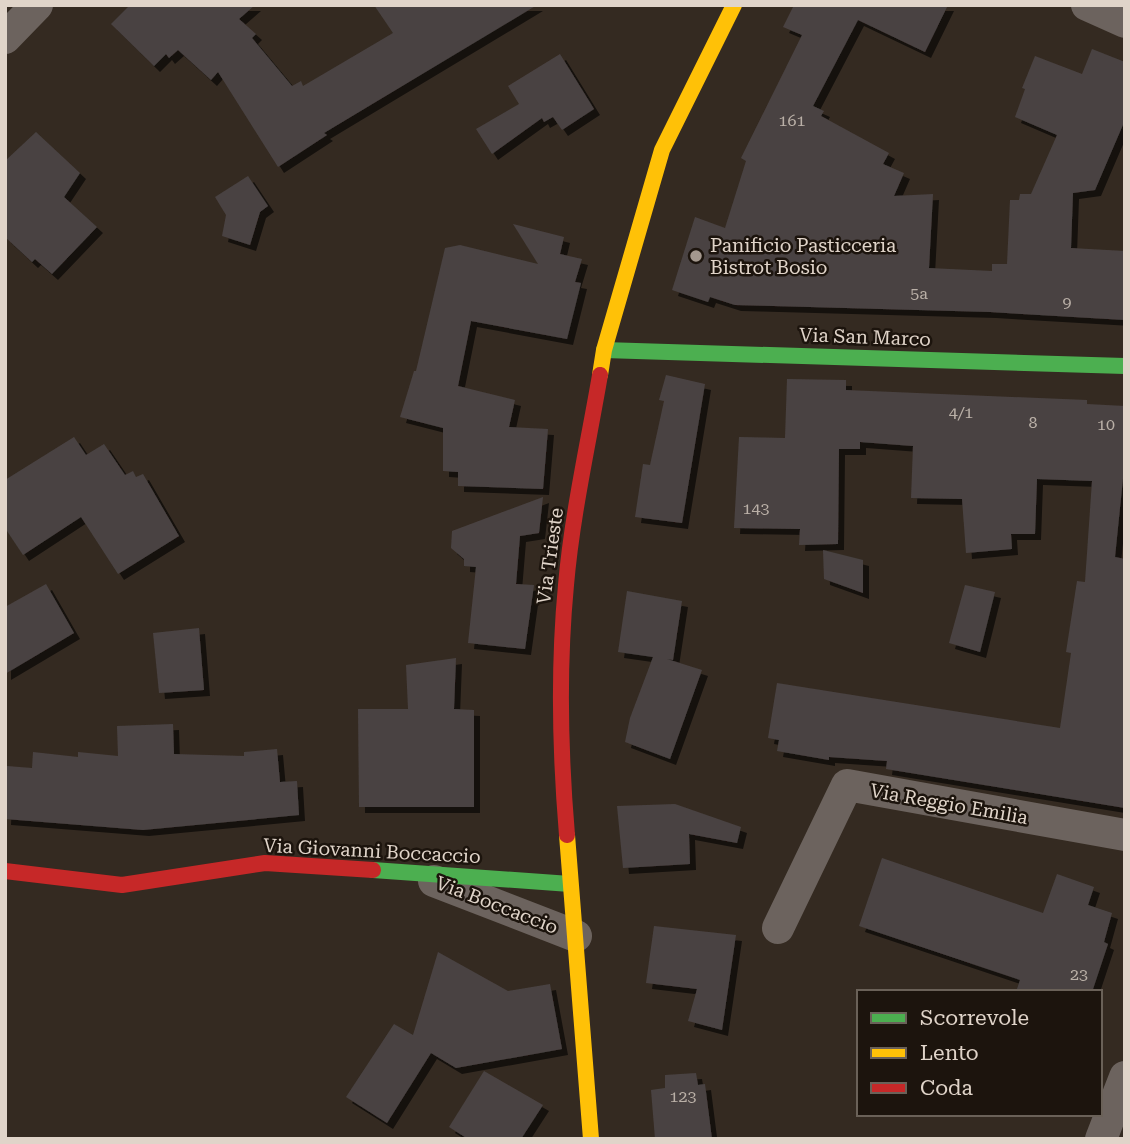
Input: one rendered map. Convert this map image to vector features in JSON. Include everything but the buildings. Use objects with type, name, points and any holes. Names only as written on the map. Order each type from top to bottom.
[{"type":"street","points":[[5,38],[37,5]]},
{"type":"street","name":"Via Trieste","points":[[591,1139],[561,759],[561,645],[566,582],[604,350],[662,150],[734,5]]},
{"type":"street","points":[[1087,5],[1125,22]]},
{"type":"street","name":"Via San Marco","points":[[604,350],[1125,366]]},
{"type":"street","name":"Via Reggio Emilia","points":[[778,928],[847,785],[1125,835]]},
{"type":"street","name":"Via Giovanni Boccaccio","points":[[5,871],[122,885],[265,863],[570,884]]},
{"type":"street","name":"Via Boccaccio","points":[[417,874],[576,936]]},
{"type":"street","points":[[1101,1139],[1125,1077]]},
{"type":"traffic: fast","points":[[604,350],[1125,366]]},
{"type":"traffic: fast","points":[[373,870],[570,884]]},
{"type":"traffic: slow","points":[[600,375],[604,350],[662,150],[734,5]]},
{"type":"traffic: slow","points":[[567,835],[591,1139]]},
{"type":"traffic: jam","points":[[567,835],[561,710],[563,616],[572,532],[600,375]]},
{"type":"traffic: jam","points":[[5,871],[122,885],[265,863],[373,870]]},
{"type":"place","name":"Panificio Pasticceria Bistrot Bosio","points":[[696,256]]}]
